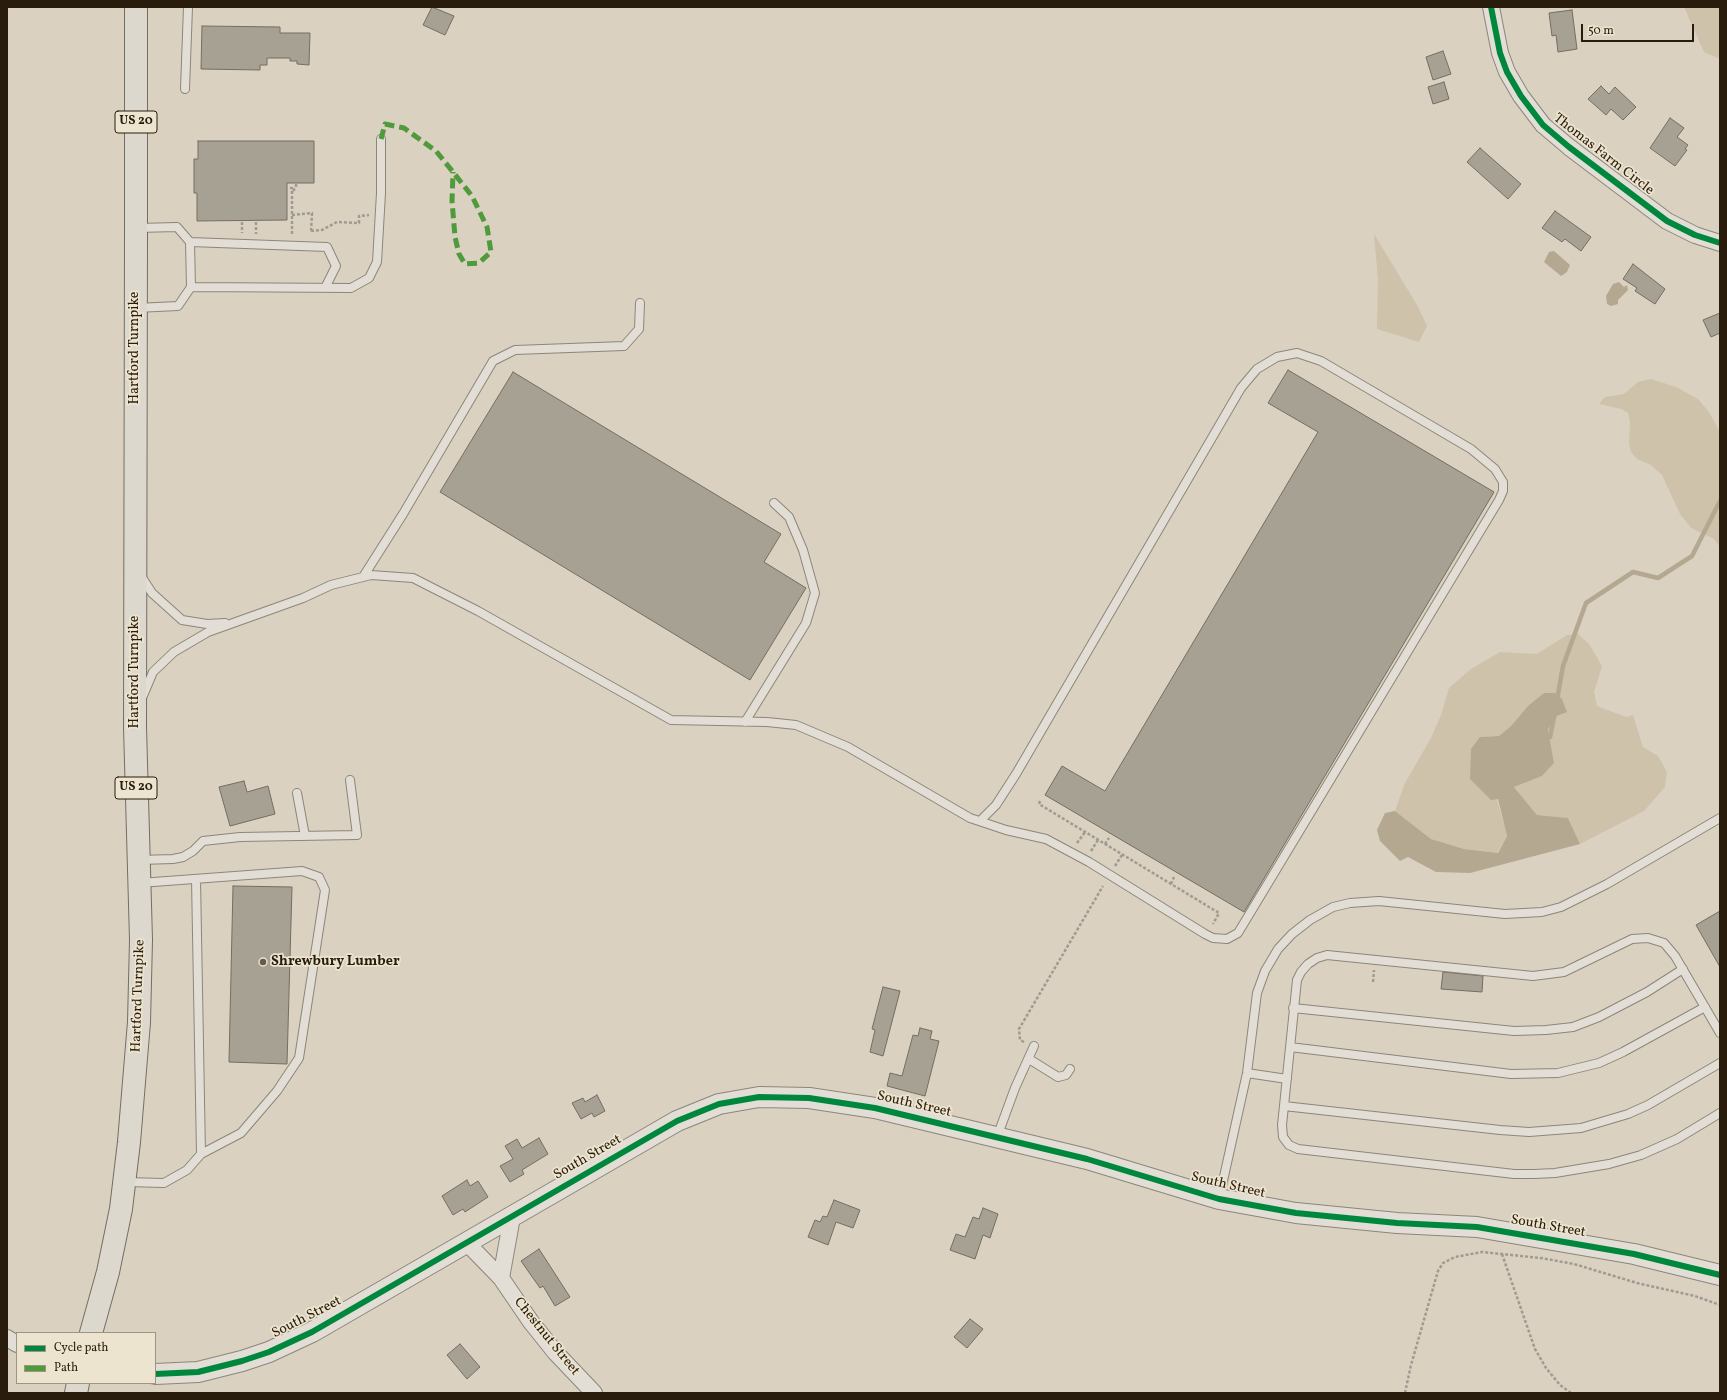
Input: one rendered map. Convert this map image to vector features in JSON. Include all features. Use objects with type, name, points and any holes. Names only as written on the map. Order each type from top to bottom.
[{"type":"main road","name":"Hartford Turnpike","points":[[91,1332],[108,1272],[124,1182],[139,1022],[141,940],[135,713],[136,7]]},
{"type":"street","name":"Thomas Farm Circle","points":[[1491,7],[1500,53],[1507,72],[1521,96],[1544,125],[1569,147],[1667,221],[1696,235],[1720,243]]},
{"type":"street","name":"South Street","points":[[156,1374],[198,1372],[242,1361],[269,1352],[312,1332],[677,1121],[719,1104],[759,1097],[786,1096],[845,1102],[875,1108],[1087,1160],[1219,1199],[1296,1213],[1397,1223],[1477,1227],[1634,1254],[1720,1275]]},
{"type":"street","points":[[501,1278],[512,1217]]},
{"type":"street","name":"Chestnut Street","points":[[467,1243],[501,1278],[547,1342],[594,1393]]},
{"type":"street","points":[[7,1338],[16,1343]]},
{"type":"lane","points":[[185,89],[188,7]]},
{"type":"lane","points":[[191,287],[351,288],[369,278],[377,262],[381,193],[380,139]]},
{"type":"lane","points":[[135,308],[178,306],[191,287],[190,242],[177,227],[136,232]]},
{"type":"lane","points":[[190,242],[327,247],[336,266],[325,288]]},
{"type":"lane","points":[[362,577],[403,514],[493,361],[515,350],[624,346],[638,329],[640,303]]},
{"type":"lane","points":[[135,713],[153,672],[174,652],[208,632],[303,598],[331,585],[371,575],[413,578],[478,611],[671,720],[796,725],[841,744],[970,818],[1006,830],[1046,839],[1089,862],[1205,934],[1214,938],[1227,939],[1238,933],[1499,500],[1503,492],[1503,482],[1495,470],[1471,448],[1321,361],[1297,353],[1277,357],[1257,369],[1241,388],[1016,774],[996,805],[980,821]]},
{"type":"lane","points":[[745,722],[806,623],[815,593],[803,550],[789,517],[774,503]]},
{"type":"lane","points":[[135,567],[152,593],[182,620],[207,624],[234,622]]},
{"type":"lane","points":[[138,860],[173,859],[183,857],[193,851],[203,841],[240,837],[357,835],[350,780]]},
{"type":"lane","points":[[297,793],[306,836]]},
{"type":"lane","points":[[1219,1199],[1247,1073],[1257,993],[1265,971],[1278,949],[1292,934],[1310,920],[1333,907],[1350,903],[1379,902],[1505,914],[1542,912],[1561,907],[1607,884],[1720,818]]},
{"type":"lane","points":[[124,1182],[164,1183],[187,1170],[201,1154],[241,1133],[277,1091],[299,1058],[325,890],[319,877],[302,871],[139,883]]},
{"type":"lane","points":[[196,879],[201,1154]]},
{"type":"lane","points":[[1720,1033],[1675,956],[1664,943],[1648,938],[1632,939],[1564,972],[1533,976],[1327,955],[1317,958],[1301,972],[1297,980],[1282,1125],[1283,1137],[1289,1145],[1298,1149],[1514,1174],[1555,1173],[1609,1164],[1641,1155],[1677,1139],[1720,1114]]},
{"type":"lane","points":[[1293,1008],[1514,1031],[1546,1030],[1573,1027],[1599,1017],[1647,992],[1683,969]]},
{"type":"lane","points":[[1290,1047],[1511,1074],[1558,1073],[1599,1063],[1623,1052],[1705,1007]]},
{"type":"lane","points":[[997,1138],[1015,1088],[1028,1058],[1030,1045]]},
{"type":"lane","points":[[1028,1058],[1058,1077],[1066,1075],[1070,1069]]},
{"type":"lane","points":[[1284,1106],[1500,1130],[1529,1132],[1581,1128],[1603,1122],[1641,1108],[1720,1063]]},
{"type":"lane","points":[[1247,1073],[1286,1079]]},
{"type":"path","points":[[292,192],[296,188],[296,184]]},
{"type":"path","points":[[290,188],[292,188],[292,220]]},
{"type":"path","points":[[292,215],[312,213],[312,220]]},
{"type":"path","points":[[312,231],[322,230],[337,222],[359,223],[359,216]]},
{"type":"path","points":[[1040,802],[1039,804],[1219,913],[1213,924]]},
{"type":"path","points":[[1105,844],[1109,838]]},
{"type":"path","points":[[1115,867],[1122,855]]},
{"type":"path","points":[[1170,884],[1174,877]]},
{"type":"path","points":[[1030,1045],[1020,1040],[1019,1029],[1103,886]]},
{"type":"path","points":[[1405,1393],[1420,1331],[1438,1271],[1443,1263],[1455,1257],[1482,1252],[1541,1258],[1574,1264],[1637,1283],[1695,1296],[1720,1306]]},
{"type":"path","points":[[1502,1254],[1535,1349],[1546,1368],[1560,1385],[1571,1393]]},
{"type":"shaded area","points":[[1684,7],[1720,7],[1720,59],[1704,52]]},
{"type":"shaded area","points":[[1374,234],[1417,305],[1427,326],[1419,342],[1377,329],[1378,280]]},
{"type":"shaded area","points":[[1554,251],[1570,265],[1567,272],[1561,276],[1544,262],[1549,252]]},
{"type":"shaded area","points":[[1619,282],[1624,287],[1627,285],[1628,290],[1618,300],[1618,304],[1611,306],[1607,304],[1606,296],[1613,284]]},
{"type":"shaded area","points":[[1651,379],[1676,387],[1698,399],[1709,412],[1720,432],[1720,547],[1714,539],[1691,528],[1680,514],[1662,475],[1651,465],[1637,459],[1631,452],[1629,444],[1630,421],[1628,413],[1621,409],[1599,404],[1605,397],[1624,394],[1638,382]]},
{"type":"shaded area","points":[[1578,634],[1589,644],[1602,666],[1594,692],[1597,706],[1626,717],[1633,715],[1643,747],[1658,756],[1667,772],[1665,787],[1644,811],[1580,844],[1568,818],[1537,815],[1514,787],[1542,776],[1554,763],[1548,729],[1557,716],[1566,712],[1528,706],[1511,726],[1499,736],[1480,737],[1507,836],[1497,853],[1464,849],[1431,839],[1395,811],[1405,783],[1431,738],[1441,715],[1449,688],[1471,669],[1500,652],[1537,654],[1567,635]]},
{"type":"shaded area","points":[[1544,693],[1555,693],[1562,699],[1567,712],[1557,716],[1548,729],[1554,763],[1542,776],[1514,787],[1537,815],[1568,818],[1580,844],[1470,873],[1436,872],[1408,857],[1400,861],[1380,841],[1377,830],[1385,813],[1395,811],[1431,839],[1464,849],[1498,853],[1507,836],[1498,799],[1491,800],[1470,779],[1471,749],[1480,737],[1499,736],[1511,726],[1528,706]]},
{"type":"building","points":[[432,7],[454,16],[445,35],[423,25]]},
{"type":"building","points":[[1572,10],[1577,49],[1558,52],[1556,35],[1552,36],[1549,13]]},
{"type":"building","points":[[202,26],[280,27],[280,33],[310,33],[309,65],[297,64],[297,61],[290,61],[290,58],[267,58],[267,65],[260,65],[260,70],[201,69]]},
{"type":"building","points":[[1443,51],[1451,74],[1433,80],[1426,57]]},
{"type":"building","points":[[1444,82],[1449,99],[1433,104],[1428,87]]},
{"type":"building","points":[[1601,86],[1609,94],[1615,87],[1636,107],[1623,120],[1611,109],[1606,115],[1588,99]]},
{"type":"building","points":[[1670,118],[1684,128],[1677,137],[1688,145],[1685,149],[1687,150],[1675,166],[1650,148]]},
{"type":"building","points":[[198,141],[314,141],[314,183],[287,183],[287,220],[197,221],[197,193],[194,193],[194,159],[198,159]]},
{"type":"building","points":[[1480,148],[1521,184],[1508,199],[1467,162]]},
{"type":"building","points":[[1555,211],[1591,237],[1581,251],[1565,239],[1562,242],[1542,228]]},
{"type":"building","points":[[1633,264],[1665,289],[1655,304],[1635,291],[1637,288],[1623,279]]},
{"type":"building","points":[[1720,313],[1720,333],[1711,337],[1703,320]]},
{"type":"building","points":[[1288,370],[1494,492],[1244,912],[1045,795],[1062,766],[1105,791],[1318,432],[1268,403]]},
{"type":"building","points":[[513,372],[781,534],[764,562],[806,588],[750,680],[440,492]]},
{"type":"building","points":[[244,781],[247,792],[268,786],[275,814],[230,826],[219,787]]},
{"type":"building","points":[[233,886],[292,887],[287,1064],[229,1062]]},
{"type":"building","points":[[1720,911],[1720,967],[1696,925]]},
{"type":"building","points":[[1443,972],[1483,976],[1482,992],[1441,989]]},
{"type":"building","points":[[883,987],[900,991],[883,1056],[870,1052],[875,1030],[872,1029]]},
{"type":"building","points":[[920,1028],[932,1031],[930,1039],[939,1041],[925,1096],[887,1086],[890,1073],[902,1076],[913,1035],[918,1036]]},
{"type":"building","points":[[597,1095],[605,1111],[594,1117],[592,1113],[581,1119],[572,1103],[583,1098],[585,1102]]},
{"type":"building","points":[[539,1138],[548,1154],[522,1170],[524,1174],[510,1182],[500,1166],[513,1159],[505,1146],[517,1139],[522,1148]]},
{"type":"building","points":[[467,1180],[470,1186],[478,1181],[488,1197],[465,1212],[463,1209],[453,1215],[442,1196]]},
{"type":"building","points":[[834,1200],[860,1210],[853,1228],[836,1222],[828,1245],[808,1237],[815,1220],[820,1222],[823,1216],[827,1217]]},
{"type":"building","points":[[983,1208],[998,1214],[990,1238],[983,1235],[975,1259],[950,1250],[956,1234],[965,1237],[973,1217],[979,1219]]},
{"type":"building","points":[[539,1249],[570,1297],[555,1306],[543,1286],[540,1288],[521,1261]]},
{"type":"building","points":[[970,1319],[983,1329],[967,1348],[954,1337]]},
{"type":"building","points":[[460,1344],[480,1367],[467,1379],[447,1355]]},
{"type":"waterway","points":[[1557,700],[1563,666],[1586,603],[1633,572],[1658,578],[1692,556],[1720,501]]},
{"type":"waterway","points":[[1550,737],[1554,717]]},
{"type":"marked path","points":[[381,139],[385,124],[404,128],[436,151],[453,172],[472,196],[487,227],[491,252],[479,263],[465,264],[459,254],[455,237],[452,201],[453,172]]},
{"type":"cycle path","points":[[1491,7],[1500,53],[1507,72],[1521,96],[1543,125],[1569,147],[1667,221],[1695,235],[1720,243]]},
{"type":"cycle path","points":[[156,1374],[198,1372],[242,1361],[269,1352],[312,1332],[677,1121],[719,1104],[759,1097],[809,1098],[875,1108],[1087,1159],[1219,1199],[1296,1213],[1397,1223],[1477,1227],[1634,1254],[1720,1275]]},
{"type":"place","name":"Shrewbury Lumber","points":[[263,962]]}]
